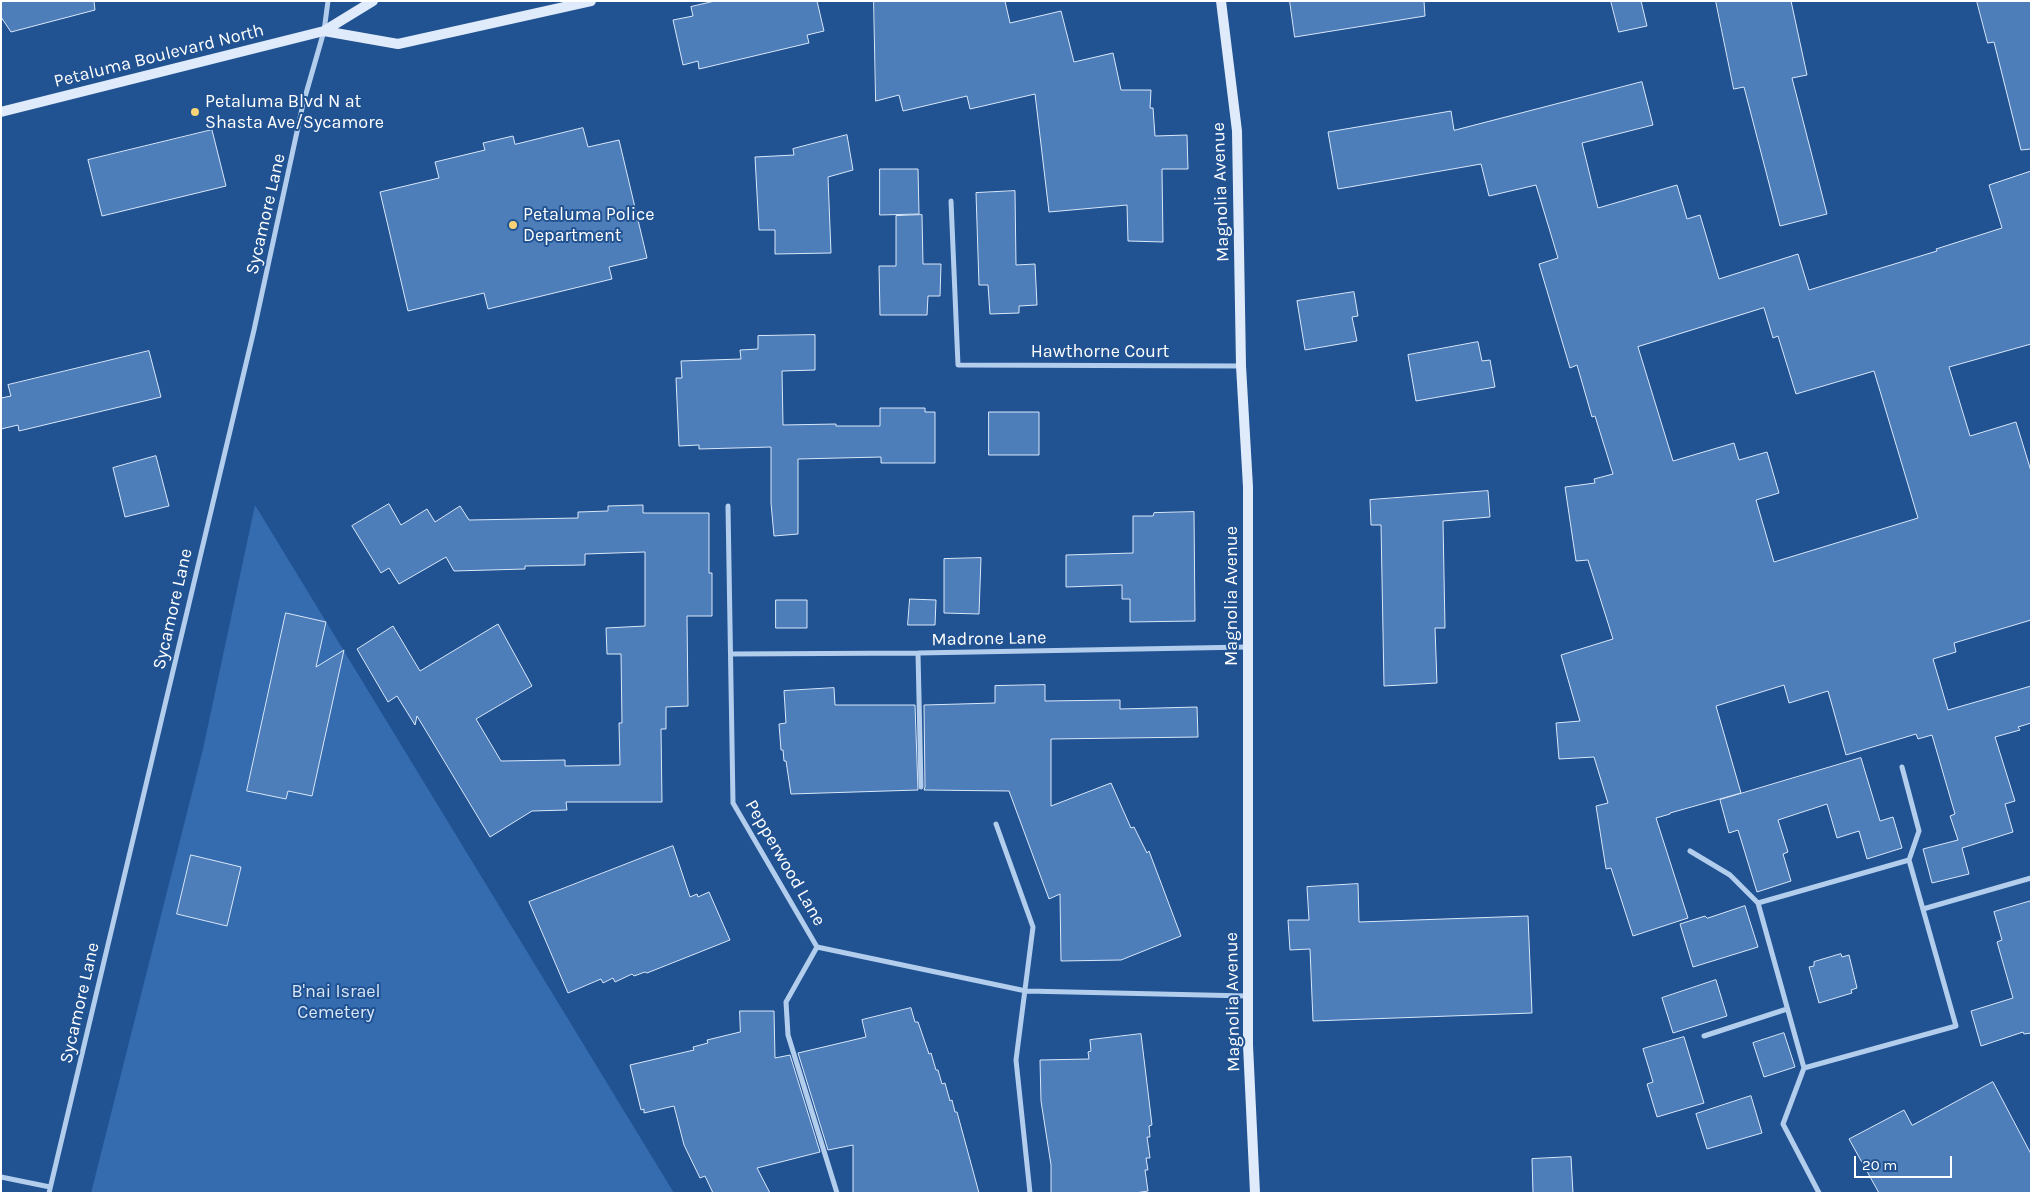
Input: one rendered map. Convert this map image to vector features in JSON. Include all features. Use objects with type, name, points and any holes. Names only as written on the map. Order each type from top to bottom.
[{"type":"street","name":"Sycamore Lane","points":[[50,1190],[254,330],[303,104],[324,31],[328,1]]},
{"type":"street","name":"Petaluma Boulevard North","points":[[1,112],[324,31],[373,1]]},
{"type":"street","name":"Petaluma Boulevard North","points":[[324,31],[398,44],[592,1]]},
{"type":"street","name":"Magnolia Avenue","points":[[1221,1],[1237,131],[1241,366],[1248,487],[1248,1045],[1254,1193]]},
{"type":"street","name":"Hawthorne Court","points":[[951,201],[958,365],[1241,366]]},
{"type":"street","name":"Pepperwood Lane","points":[[728,506],[733,803],[817,946],[1026,991],[1249,996]]},
{"type":"street","name":"Madrone Lane","points":[[731,654],[918,653],[1248,647]]},
{"type":"street","points":[[918,653],[921,787]]},
{"type":"street","points":[[1804,1068],[1956,1026],[1909,860],[1919,831],[1902,767]]},
{"type":"street","points":[[996,824],[1033,927],[1016,1060],[1030,1193]]},
{"type":"street","points":[[1690,851],[1730,875],[1758,902],[1804,1068],[1783,1124],[1819,1193]]},
{"type":"street","points":[[1758,902],[1909,860]]},
{"type":"street","points":[[1923,909],[2031,878]]},
{"type":"street","points":[[817,946],[786,1002],[788,1035],[837,1193]]},
{"type":"street","points":[[1704,1036],[1787,1009]]},
{"type":"street","points":[[1,1178],[50,1190]]},
{"type":"green space","name":"B'nai Israel Cemetery","points":[[255,505],[674,1193],[91,1193],[203,749]]},
{"type":"building","points":[[1,1],[94,1],[95,10],[11,32],[1,17]]},
{"type":"building","points":[[715,1],[817,1],[824,31],[807,35],[809,43],[699,69],[698,61],[683,65],[673,20],[693,16],[691,7]]},
{"type":"building","points":[[874,1],[1005,1],[1010,23],[1061,11],[1074,62],[1113,53],[1121,90],[1151,90],[1150,108],[1153,108],[1155,136],[1187,135],[1188,169],[1162,169],[1163,242],[1128,241],[1127,205],[1049,212],[1035,94],[970,109],[967,96],[903,111],[899,95],[876,101]]},
{"type":"building","points":[[1290,1],[1424,1],[1425,16],[1295,37]]},
{"type":"building","points":[[1611,1],[1641,1],[1647,26],[1619,32]]},
{"type":"building","points":[[1716,1],[1791,1],[1807,75],[1792,78],[1827,214],[1780,226],[1744,87],[1734,89]]},
{"type":"building","points":[[1977,1],[2031,1],[2031,149],[2021,150],[1994,42],[1988,43]]},
{"type":"building","points":[[1642,82],[1653,125],[1582,143],[1598,208],[1677,185],[1687,219],[1700,215],[1719,279],[1798,254],[1809,290],[1937,251],[1936,249],[2002,228],[1989,185],[2031,171],[2031,344],[1949,367],[1970,436],[2016,422],[2031,471],[2031,620],[1954,643],[1956,652],[1933,659],[1948,710],[2031,686],[2031,723],[2018,727],[2020,730],[1995,737],[2015,801],[2005,804],[2013,832],[1962,848],[1969,874],[1932,883],[1923,849],[1958,840],[1950,816],[1955,814],[1932,735],[1918,739],[1916,734],[1846,755],[1828,691],[1789,703],[1784,685],[1716,706],[1741,793],[1656,818],[1688,918],[1633,936],[1611,868],[1606,869],[1596,806],[1608,803],[1594,757],[1559,759],[1556,723],[1580,721],[1561,655],[1613,639],[1588,560],[1576,561],[1565,487],[1595,483],[1594,479],[1613,474],[1595,416],[1592,417],[1577,365],[1570,368],[1539,264],[1558,258],[1536,185],[1489,196],[1481,164],[1338,189],[1328,132],[1451,111],[1454,130]],"holes":[[[1764,308],[1773,338],[1778,336],[1796,394],[1874,371],[1918,518],[1774,562],[1756,500],[1779,493],[1767,452],[1739,460],[1734,443],[1673,461],[1638,347]]]},
{"type":"building","name":"Petaluma Police Department","points":[[583,128],[588,147],[619,140],[647,258],[609,267],[612,279],[488,309],[484,293],[408,311],[380,192],[439,178],[435,162],[485,150],[483,143],[513,136],[515,144]]},
{"type":"building","points":[[212,130],[226,186],[102,216],[88,160]]},
{"type":"building","points":[[847,135],[853,170],[828,177],[831,253],[775,254],[775,230],[759,230],[755,157],[794,155],[793,149]]},
{"type":"building","points":[[880,169],[918,169],[919,214],[880,215]]},
{"type":"building","points":[[1015,191],[1016,265],[1035,264],[1037,305],[1019,306],[1019,313],[990,314],[988,285],[979,285],[976,193]]},
{"type":"building","points":[[922,215],[923,264],[941,264],[940,296],[928,296],[927,315],[880,315],[879,266],[896,266],[896,216]]},
{"type":"building","points":[[1354,292],[1358,316],[1352,317],[1357,341],[1305,350],[1297,301]]},
{"type":"building","points":[[815,335],[815,370],[782,371],[783,425],[836,424],[836,426],[880,426],[880,408],[925,408],[925,412],[935,412],[935,463],[881,463],[881,457],[798,459],[798,534],[774,536],[771,503],[771,447],[699,449],[699,445],[679,446],[676,378],[682,378],[681,361],[741,359],[740,350],[758,349],[758,336]]},
{"type":"building","points":[[1478,342],[1482,361],[1490,360],[1495,387],[1416,401],[1408,355]]},
{"type":"building","points":[[149,351],[161,397],[19,431],[18,425],[1,429],[1,398],[11,396],[8,385]]},
{"type":"building","points":[[989,412],[1039,412],[1039,455],[989,455]]},
{"type":"building","points":[[156,456],[169,506],[125,517],[113,468]]},
{"type":"building","points":[[1488,491],[1490,517],[1443,521],[1445,628],[1435,628],[1437,683],[1384,686],[1381,525],[1371,525],[1370,500]]},
{"type":"building","points":[[389,504],[401,525],[427,509],[435,522],[460,506],[469,520],[578,518],[578,512],[608,511],[608,506],[643,505],[643,513],[709,513],[709,573],[712,573],[712,616],[687,616],[688,706],[666,707],[666,729],[661,729],[662,802],[566,802],[567,810],[532,811],[490,837],[417,716],[415,725],[397,696],[388,702],[357,649],[393,626],[420,671],[498,624],[532,686],[476,719],[501,761],[565,760],[565,766],[620,765],[619,723],[622,723],[621,654],[607,654],[606,628],[645,626],[645,552],[585,554],[585,565],[525,566],[525,569],[454,571],[446,557],[399,584],[389,568],[381,573],[352,526]]},
{"type":"building","points":[[1194,512],[1195,621],[1130,622],[1130,599],[1122,599],[1122,585],[1066,587],[1066,555],[1133,553],[1133,516],[1153,516],[1154,513]]},
{"type":"building","points":[[981,558],[979,614],[944,613],[944,559]]},
{"type":"building","points":[[910,599],[936,600],[935,625],[908,625]]},
{"type":"building","points":[[776,600],[807,600],[807,628],[776,628]]},
{"type":"building","points":[[286,613],[326,622],[316,667],[344,650],[312,796],[288,791],[286,799],[247,791]]},
{"type":"building","points":[[1045,685],[1045,701],[1120,700],[1120,709],[1197,707],[1198,737],[1051,739],[1051,806],[1111,783],[1131,828],[1134,827],[1147,853],[1149,851],[1181,936],[1121,960],[1061,961],[1060,894],[1049,899],[1009,791],[924,790],[924,705],[995,703],[995,686]]},
{"type":"building","points":[[834,688],[835,705],[915,705],[918,790],[791,794],[786,761],[784,761],[783,750],[781,750],[779,724],[786,723],[784,691]]},
{"type":"building","points":[[1861,758],[1880,821],[1893,817],[1902,848],[1867,859],[1859,831],[1837,838],[1827,804],[1778,820],[1788,852],[1783,854],[1791,881],[1757,892],[1738,830],[1729,833],[1720,800]]},
{"type":"building","points":[[673,846],[690,897],[697,894],[698,897],[709,892],[730,940],[647,973],[634,976],[632,974],[615,982],[613,978],[603,983],[601,979],[568,993],[529,902]]},
{"type":"building","points":[[191,855],[241,867],[227,926],[177,914]]},
{"type":"building","points":[[1358,884],[1359,922],[1528,916],[1532,1013],[1313,1021],[1310,949],[1290,950],[1288,920],[1309,920],[1307,887]]},
{"type":"building","points":[[2031,901],[2031,1033],[2024,1034],[2023,1032],[1981,1046],[1971,1011],[2013,998],[1997,942],[2002,940],[1994,912]]},
{"type":"building","points":[[1745,906],[1758,947],[1693,967],[1680,924]]},
{"type":"building","points":[[1841,954],[1842,957],[1849,955],[1857,988],[1851,990],[1852,993],[1819,1003],[1809,967],[1814,966],[1814,962]]},
{"type":"building","points":[[1716,980],[1727,1016],[1673,1033],[1662,998]]},
{"type":"building","points":[[911,1008],[915,1022],[918,1022],[929,1054],[931,1053],[936,1070],[938,1070],[942,1084],[945,1083],[950,1101],[952,1100],[955,1112],[957,1112],[979,1193],[853,1193],[853,1145],[828,1150],[798,1053],[866,1037],[862,1020]]},
{"type":"building","points":[[740,1011],[774,1011],[775,1058],[790,1055],[820,1152],[757,1168],[770,1193],[713,1193],[705,1176],[700,1178],[684,1145],[674,1106],[644,1113],[644,1109],[641,1110],[630,1065],[694,1050],[693,1047],[708,1043],[707,1040],[740,1032]]},
{"type":"building","points":[[1784,1033],[1795,1067],[1764,1077],[1753,1043]]},
{"type":"building","points":[[1141,1034],[1152,1125],[1149,1126],[1150,1137],[1147,1137],[1150,1158],[1146,1158],[1148,1170],[1145,1170],[1148,1191],[1135,1193],[1051,1193],[1051,1165],[1041,1101],[1040,1060],[1089,1059],[1088,1052],[1091,1051],[1090,1040]]},
{"type":"building","points":[[1684,1037],[1704,1103],[1657,1117],[1647,1084],[1653,1082],[1643,1049]]},
{"type":"building","points":[[1993,1082],[2031,1154],[2031,1193],[1879,1193],[1849,1139],[1904,1110],[1912,1125]]},
{"type":"building","points":[[1751,1096],[1762,1133],[1707,1149],[1696,1114]]},
{"type":"building","points":[[1571,1157],[1573,1193],[1533,1193],[1532,1159]]},
{"type":"place","name":"Petaluma Blvd N at Shasta Ave/Sycamore","points":[[195,112]]},
{"type":"place","name":"Petaluma Police Department","points":[[513,225]]}]
